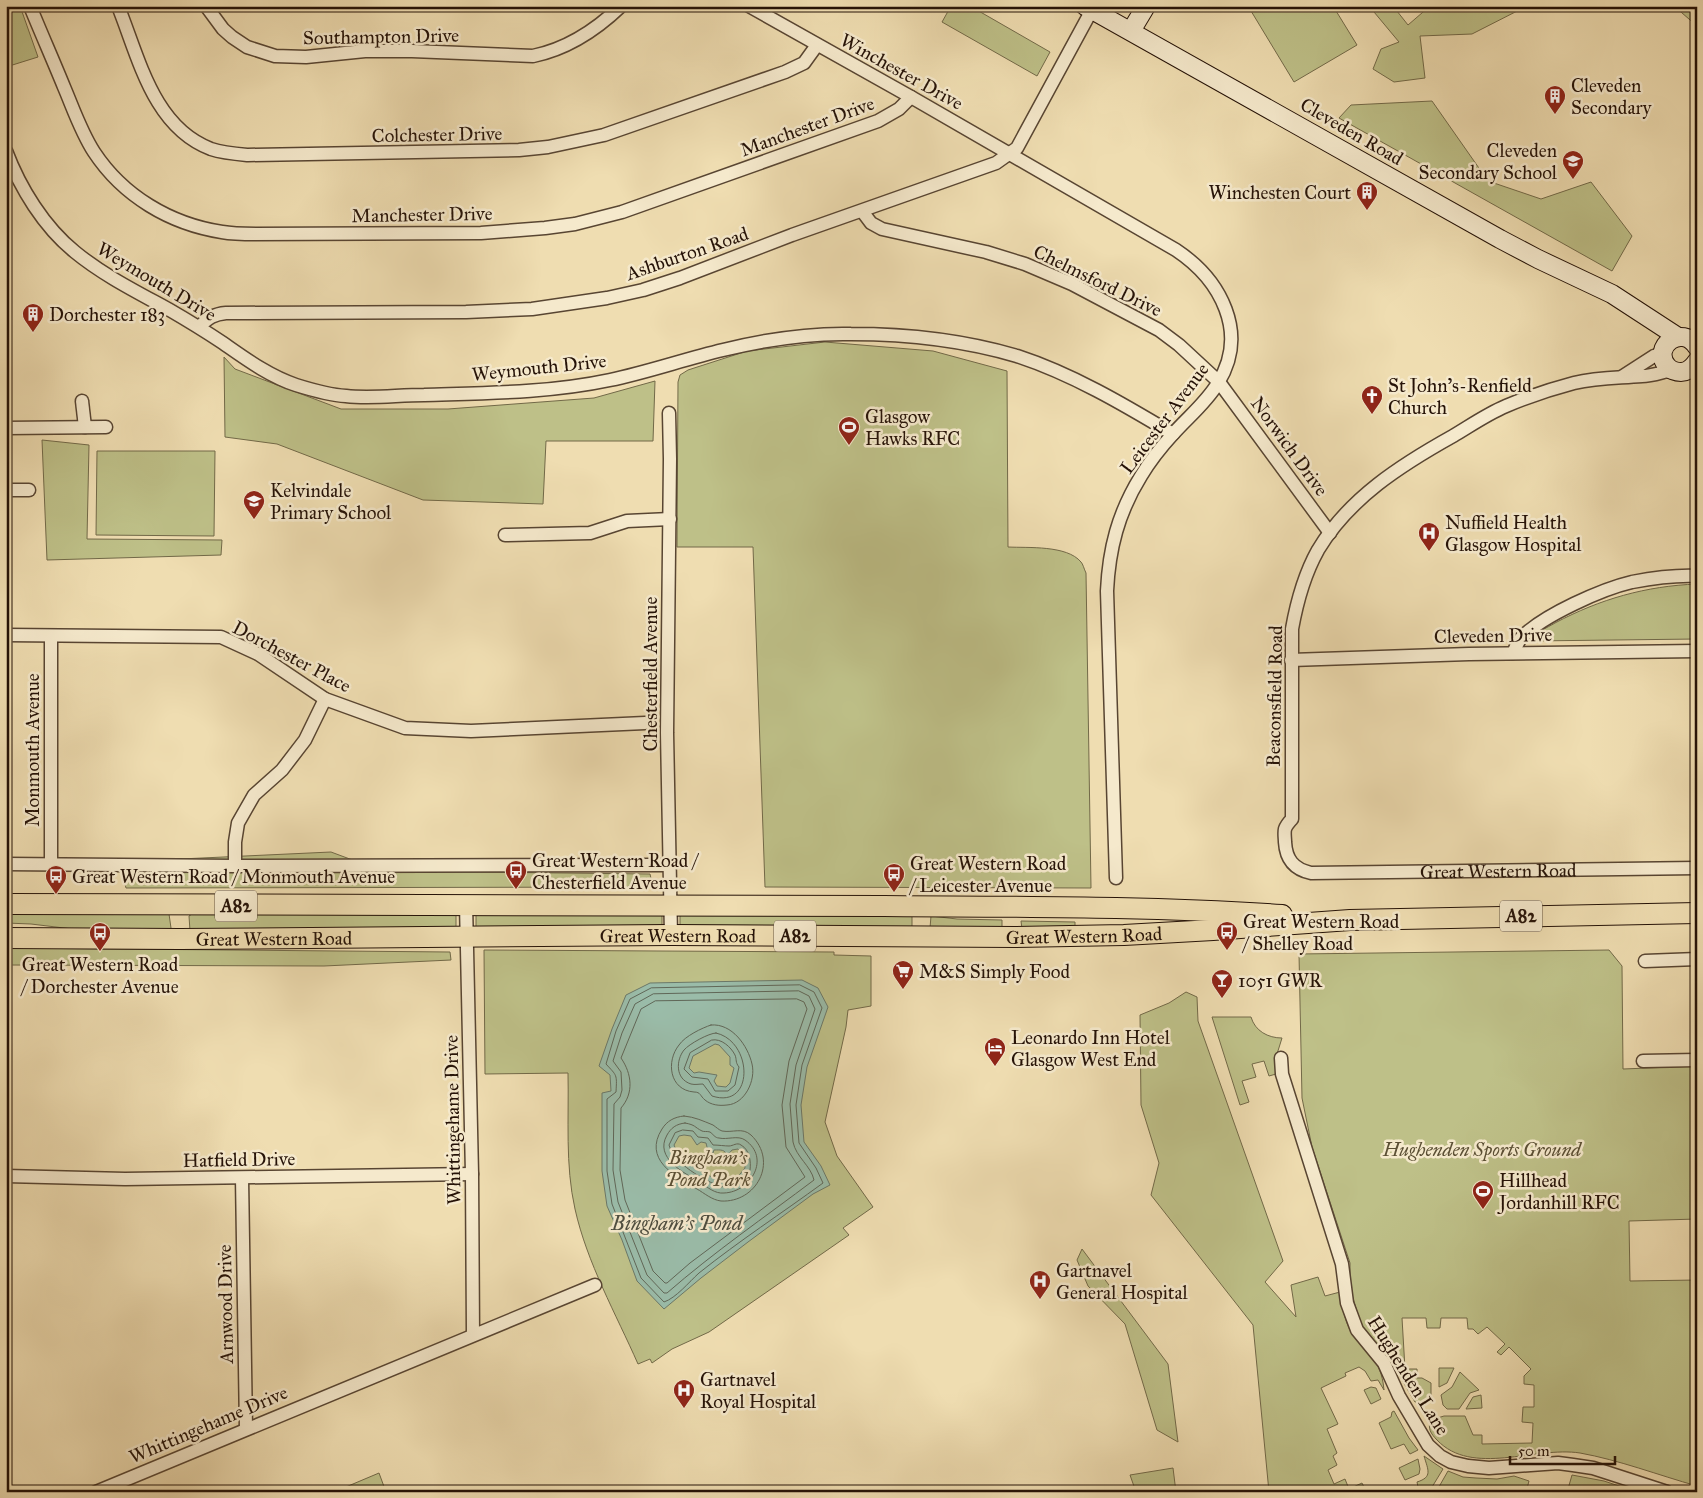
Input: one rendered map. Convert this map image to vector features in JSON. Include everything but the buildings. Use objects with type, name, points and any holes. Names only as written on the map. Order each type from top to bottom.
[{"type":"main road","name":"Great Western Road","points":[[6,904],[180,906],[670,904],[1200,910],[1350,920]]},
{"type":"main road","points":[[180,906],[180,939]]},
{"type":"main road","name":"Great Western Road","points":[[6,938],[180,939],[671,935],[1023,937],[1124,935],[1350,920],[1697,913]]},
{"type":"street","name":"Manchester Drive","points":[[30,6],[83,133],[104,166],[144,203],[177,220],[222,232],[256,234],[481,233],[575,224],[622,212],[878,121],[900,108],[911,97]]},
{"type":"street","name":"Colchester Drive","points":[[118,6],[151,90],[164,113],[173,124],[195,142],[210,149],[224,153],[248,155],[483,152],[538,148],[572,143],[604,135],[785,72],[804,63],[817,45]]},
{"type":"street","name":"Southampton Drive","points":[[206,6],[223,29],[247,47],[275,56],[288,57],[365,51],[412,50],[533,56],[548,52],[577,39],[621,6]]},
{"type":"street","name":"Winchester Drive","points":[[749,6],[1010,154]]},
{"type":"street","points":[[1131,31],[1146,6]]},
{"type":"street","name":"Cleveden Road","points":[[1091,8],[1500,239],[1612,294],[1651,319],[1668,346],[1665,363],[1672,370]]},
{"type":"street","name":"Ashburton Road","points":[[199,327],[214,314],[226,313],[466,312],[532,309],[607,298],[643,290],[680,278],[792,235],[996,163],[1010,154],[1017,148],[1091,8]]},
{"type":"street","name":"Weymouth Drive","points":[[6,151],[10,162],[33,202],[59,237],[75,252],[109,276],[199,327],[247,361],[275,377],[296,385],[348,396],[484,393],[573,386],[633,375],[722,350],[756,343],[814,335],[896,335],[933,339],[1015,356],[1045,366],[1098,390],[1172,434]]},
{"type":"street","name":"Leicester Avenue","points":[[1010,154],[1176,250],[1200,268],[1217,290],[1225,306],[1231,330],[1231,344],[1227,363],[1220,382],[1202,405],[1172,434],[1151,462],[1124,507],[1115,534],[1109,563],[1108,591],[1116,878]]},
{"type":"street","name":"Chelmsford Drive","points":[[862,211],[871,223],[882,229],[986,252],[1025,264],[1072,284],[1159,330],[1179,345],[1220,382]]},
{"type":"street","points":[[1668,346],[1690,339],[1697,347]]},
{"type":"street","name":"Beaconsfield Road","points":[[1623,376],[1668,346]]},
{"type":"street","points":[[1672,370],[1686,371],[1695,366]]},
{"type":"street","name":"Beaconsfield Road","points":[[1300,870],[1290,862],[1287,856],[1285,828],[1292,819],[1292,629],[1297,601],[1308,571],[1330,533],[1348,511],[1393,472],[1506,406],[1574,383],[1623,376],[1644,376],[1672,370]]},
{"type":"street","name":"Norwich Drive","points":[[1220,382],[1330,533]]},
{"type":"street","points":[[82,401],[85,427]]},
{"type":"street","name":"Chesterfield Avenue","points":[[669,413],[670,519],[667,733],[671,935]]},
{"type":"street","points":[[6,428],[106,427]]},
{"type":"street","points":[[6,490],[29,490]]},
{"type":"street","points":[[505,535],[590,533],[627,521],[670,519]]},
{"type":"street","points":[[1513,653],[1521,638],[1532,629],[1549,618],[1598,594],[1630,583],[1650,579],[1697,576]]},
{"type":"street","name":"Dorchester Place","points":[[6,635],[221,637],[258,654],[325,698],[405,728],[471,731],[645,723]]},
{"type":"street","name":"Monmouth Avenue","points":[[50,636],[51,864]]},
{"type":"street","name":"Cleveden Drive","points":[[1291,660],[1374,656],[1697,651]]},
{"type":"street","points":[[235,866],[235,842],[238,823],[254,794],[282,770],[305,740],[325,698]]},
{"type":"street","points":[[6,864],[235,866],[669,865]]},
{"type":"street","name":"Great Western Road","points":[[1300,870],[1310,873],[1697,868]]},
{"type":"street","name":"Whittingehame Drive","points":[[466,904],[472,1174],[473,1335]]},
{"type":"street","points":[[1645,960],[1697,958]]},
{"type":"street","name":"Hughenden Lane","points":[[1281,1058],[1282,1074],[1342,1264],[1344,1286],[1352,1320],[1363,1339],[1384,1363],[1399,1396],[1428,1445],[1440,1456],[1451,1462],[1468,1466],[1489,1468],[1558,1464],[1573,1465],[1593,1468],[1668,1492]]},
{"type":"street","points":[[1643,1061],[1697,1060]]},
{"type":"street","name":"Hatfield Drive","points":[[6,1176],[125,1179],[472,1174]]},
{"type":"street","name":"Arnwood Drive","points":[[242,1178],[246,1428]]},
{"type":"street","name":"Whittingehame Drive","points":[[96,1492],[246,1428],[596,1285]]},
{"type":"green space","points":[[6,6],[20,6],[38,57],[6,67]]},
{"type":"green space","points":[[951,6],[970,6],[1050,52],[1037,76],[942,22]]},
{"type":"green space","points":[[1248,6],[1333,6],[1357,45],[1294,82]]},
{"type":"green space","points":[[1369,6],[1393,6],[1408,25],[1430,6],[1527,6],[1472,34],[1420,36],[1425,78],[1394,82],[1373,69],[1381,49],[1399,42]]},
{"type":"green space","points":[[1674,6],[1697,6],[1697,26]]},
{"type":"green space","points":[[1432,101],[1488,181],[1541,199],[1591,182],[1632,236],[1612,271],[1339,118],[1351,105]]},
{"type":"green space","points":[[825,342],[933,351],[1007,371],[1008,547],[1047,548],[1066,553],[1081,562],[1086,573],[1091,888],[765,887],[753,547],[677,547],[678,382],[680,375],[688,370],[747,351]]},
{"type":"green space","points":[[224,357],[235,369],[341,409],[448,409],[594,398],[655,381],[653,441],[546,441],[543,504],[423,500],[277,444],[225,437]]},
{"type":"green space","points":[[42,440],[89,445],[87,539],[222,540],[221,555],[47,560]]},
{"type":"green space","points":[[97,451],[215,451],[214,536],[96,535]]},
{"type":"green space","points":[[1697,584],[1697,639],[1531,641],[1538,633],[1555,623],[1606,601],[1642,591]]},
{"type":"green space","points":[[331,852],[382,871],[650,874],[653,887],[126,888],[123,877],[159,860]]},
{"type":"green space","points":[[479,911],[662,913],[662,926],[480,929],[476,927],[476,916]]},
{"type":"green space","points":[[6,913],[169,914],[171,928],[169,930],[89,931],[6,923]]},
{"type":"green space","points":[[680,913],[912,915],[912,928],[680,926]]},
{"type":"green space","points":[[192,914],[456,915],[456,926],[455,929],[190,931],[189,916]]},
{"type":"green space","points":[[931,916],[957,919],[1002,920],[1002,929],[930,928]]},
{"type":"green space","points":[[1021,921],[1075,922],[1075,930],[1022,929]]},
{"type":"green space","points":[[6,948],[450,952],[451,960],[324,966],[6,965]]},
{"type":"green space","name":"Bingham's Pond Park","points":[[484,950],[834,952],[834,955],[871,956],[871,1006],[848,1010],[825,1122],[837,1156],[873,1207],[843,1228],[849,1235],[709,1332],[672,1349],[652,1363],[650,1359],[638,1364],[594,1269],[575,1209],[570,1176],[568,1141],[568,1073],[485,1074]]},
{"type":"green space","name":"Hughenden Sports Ground","points":[[1609,950],[1622,966],[1623,1069],[1697,1066],[1697,1219],[1629,1221],[1630,1281],[1697,1280],[1697,1486],[1580,1453],[1544,1453],[1486,1459],[1468,1457],[1451,1451],[1437,1440],[1430,1431],[1431,1420],[1444,1416],[1465,1416],[1473,1435],[1482,1435],[1482,1444],[1532,1443],[1533,1423],[1522,1422],[1523,1407],[1534,1407],[1534,1385],[1524,1384],[1524,1376],[1531,1369],[1509,1347],[1501,1355],[1497,1352],[1505,1344],[1487,1327],[1478,1334],[1473,1329],[1468,1329],[1467,1318],[1441,1318],[1440,1328],[1427,1328],[1426,1318],[1402,1318],[1405,1369],[1417,1369],[1417,1378],[1422,1378],[1431,1383],[1431,1398],[1421,1404],[1415,1402],[1388,1356],[1371,1339],[1362,1326],[1350,1288],[1350,1263],[1312,1147],[1302,1098],[1299,954]]},
{"type":"green space","points":[[1186,992],[1197,997],[1198,1021],[1283,1261],[1265,1282],[1296,1317],[1291,1285],[1318,1277],[1325,1296],[1340,1292],[1342,1307],[1350,1330],[1380,1370],[1384,1390],[1378,1380],[1371,1381],[1365,1371],[1359,1367],[1345,1373],[1346,1376],[1321,1388],[1338,1424],[1327,1429],[1337,1453],[1333,1456],[1337,1465],[1328,1470],[1334,1484],[1345,1479],[1349,1489],[1362,1483],[1364,1487],[1352,1492],[1269,1492],[1253,1325],[1151,1195],[1159,1163],[1141,1105],[1140,1015],[1169,1003]]},
{"type":"green space","points":[[1212,1017],[1251,1017],[1263,1033],[1272,1037],[1282,1038],[1277,1054],[1276,1074],[1269,1076],[1264,1061],[1252,1064],[1256,1077],[1242,1081],[1249,1102],[1240,1105]]},
{"type":"green space","points":[[1082,1249],[1168,1364],[1178,1442],[1157,1430],[1125,1324],[1088,1286],[1077,1260]]},
{"type":"green space","points":[[1439,1368],[1454,1368],[1447,1383],[1439,1387]]},
{"type":"green space","points":[[1460,1372],[1479,1390],[1470,1393],[1459,1409],[1447,1409],[1443,1405],[1441,1395],[1452,1387]]},
{"type":"green space","points":[[1371,1387],[1376,1388],[1381,1399],[1371,1404],[1364,1390]]},
{"type":"green space","points":[[1481,1395],[1482,1408],[1466,1409],[1473,1397]]},
{"type":"green space","points":[[1394,1411],[1418,1450],[1410,1454],[1404,1444],[1391,1449],[1379,1423],[1391,1417]]},
{"type":"green space","points":[[1424,1456],[1443,1469],[1429,1492],[1419,1492],[1417,1482],[1425,1478],[1428,1472]]},
{"type":"green space","points":[[1418,1459],[1419,1474],[1405,1480],[1399,1468]]},
{"type":"green space","points":[[1173,1468],[1176,1492],[1136,1492],[1130,1475]]},
{"type":"green space","points":[[1448,1471],[1463,1477],[1497,1479],[1514,1476],[1529,1481],[1526,1492],[1436,1492]]},
{"type":"green space","points":[[379,1473],[386,1492],[334,1492]]},
{"type":"green space","points":[[1572,1475],[1604,1481],[1637,1492],[1565,1492],[1568,1489]]},
{"type":"water","name":"Bingham's Pond","points":[[802,980],[818,988],[828,1007],[807,1067],[801,1105],[804,1142],[821,1166],[830,1185],[813,1194],[748,1242],[664,1309],[637,1281],[607,1206],[602,1171],[602,1093],[611,1091],[610,1075],[599,1066],[626,995],[650,983]],"holes":[[[715,1044],[719,1045],[730,1057],[730,1065],[734,1068],[730,1083],[726,1087],[717,1086],[714,1081],[717,1075],[694,1073],[689,1068],[693,1056]],[[679,1136],[691,1136],[697,1145],[701,1142],[706,1143],[708,1151],[713,1153],[714,1150],[722,1150],[727,1156],[732,1150],[738,1149],[744,1156],[745,1168],[736,1179],[721,1182],[694,1167],[677,1151],[674,1145]]]},
{"type":"place","name":"Cleveden Secondary","points":[[1555,115]]},
{"type":"place","name":"Cleveden Secondary School","points":[[1573,180]]},
{"type":"place","name":"Winchesten Court","points":[[1367,211]]},
{"type":"place","name":"Dorchester 183","points":[[33,333]]},
{"type":"place","name":"St John’s-Renfield Church","points":[[1372,415]]},
{"type":"place","name":"Glasgow Hawks RFC","points":[[849,446]]},
{"type":"place","name":"Kelvindale Primary School","points":[[254,520]]},
{"type":"place","name":"Nuffield Health Glasgow Hospital","points":[[1429,552]]},
{"type":"place","name":"Great Western Road / Chesterfield Avenue","points":[[516,890]]},
{"type":"place","name":"Great Western Road / Leicester Avenue","points":[[894,893]]},
{"type":"place","name":"Great Western Road / Monmouth Avenue","points":[[56,895]]},
{"type":"place","name":"Great Western Road / Shelley Road","points":[[1227,951]]},
{"type":"place","name":"Great Western Road / Dorchester Avenue","points":[[100,952]]},
{"type":"place","name":"M&S Simply Food","points":[[903,990]]},
{"type":"place","name":"1051 GWR","points":[[1222,999]]},
{"type":"place","name":"Leonardo Inn Hotel Glasgow West End","points":[[995,1067]]},
{"type":"place","name":"Hillhead Jordanhill RFC","points":[[1483,1210]]},
{"type":"place","name":"Gartnavel General Hospital","points":[[1040,1300]]},
{"type":"place","name":"Gartnavel Royal Hospital","points":[[684,1409]]}]
